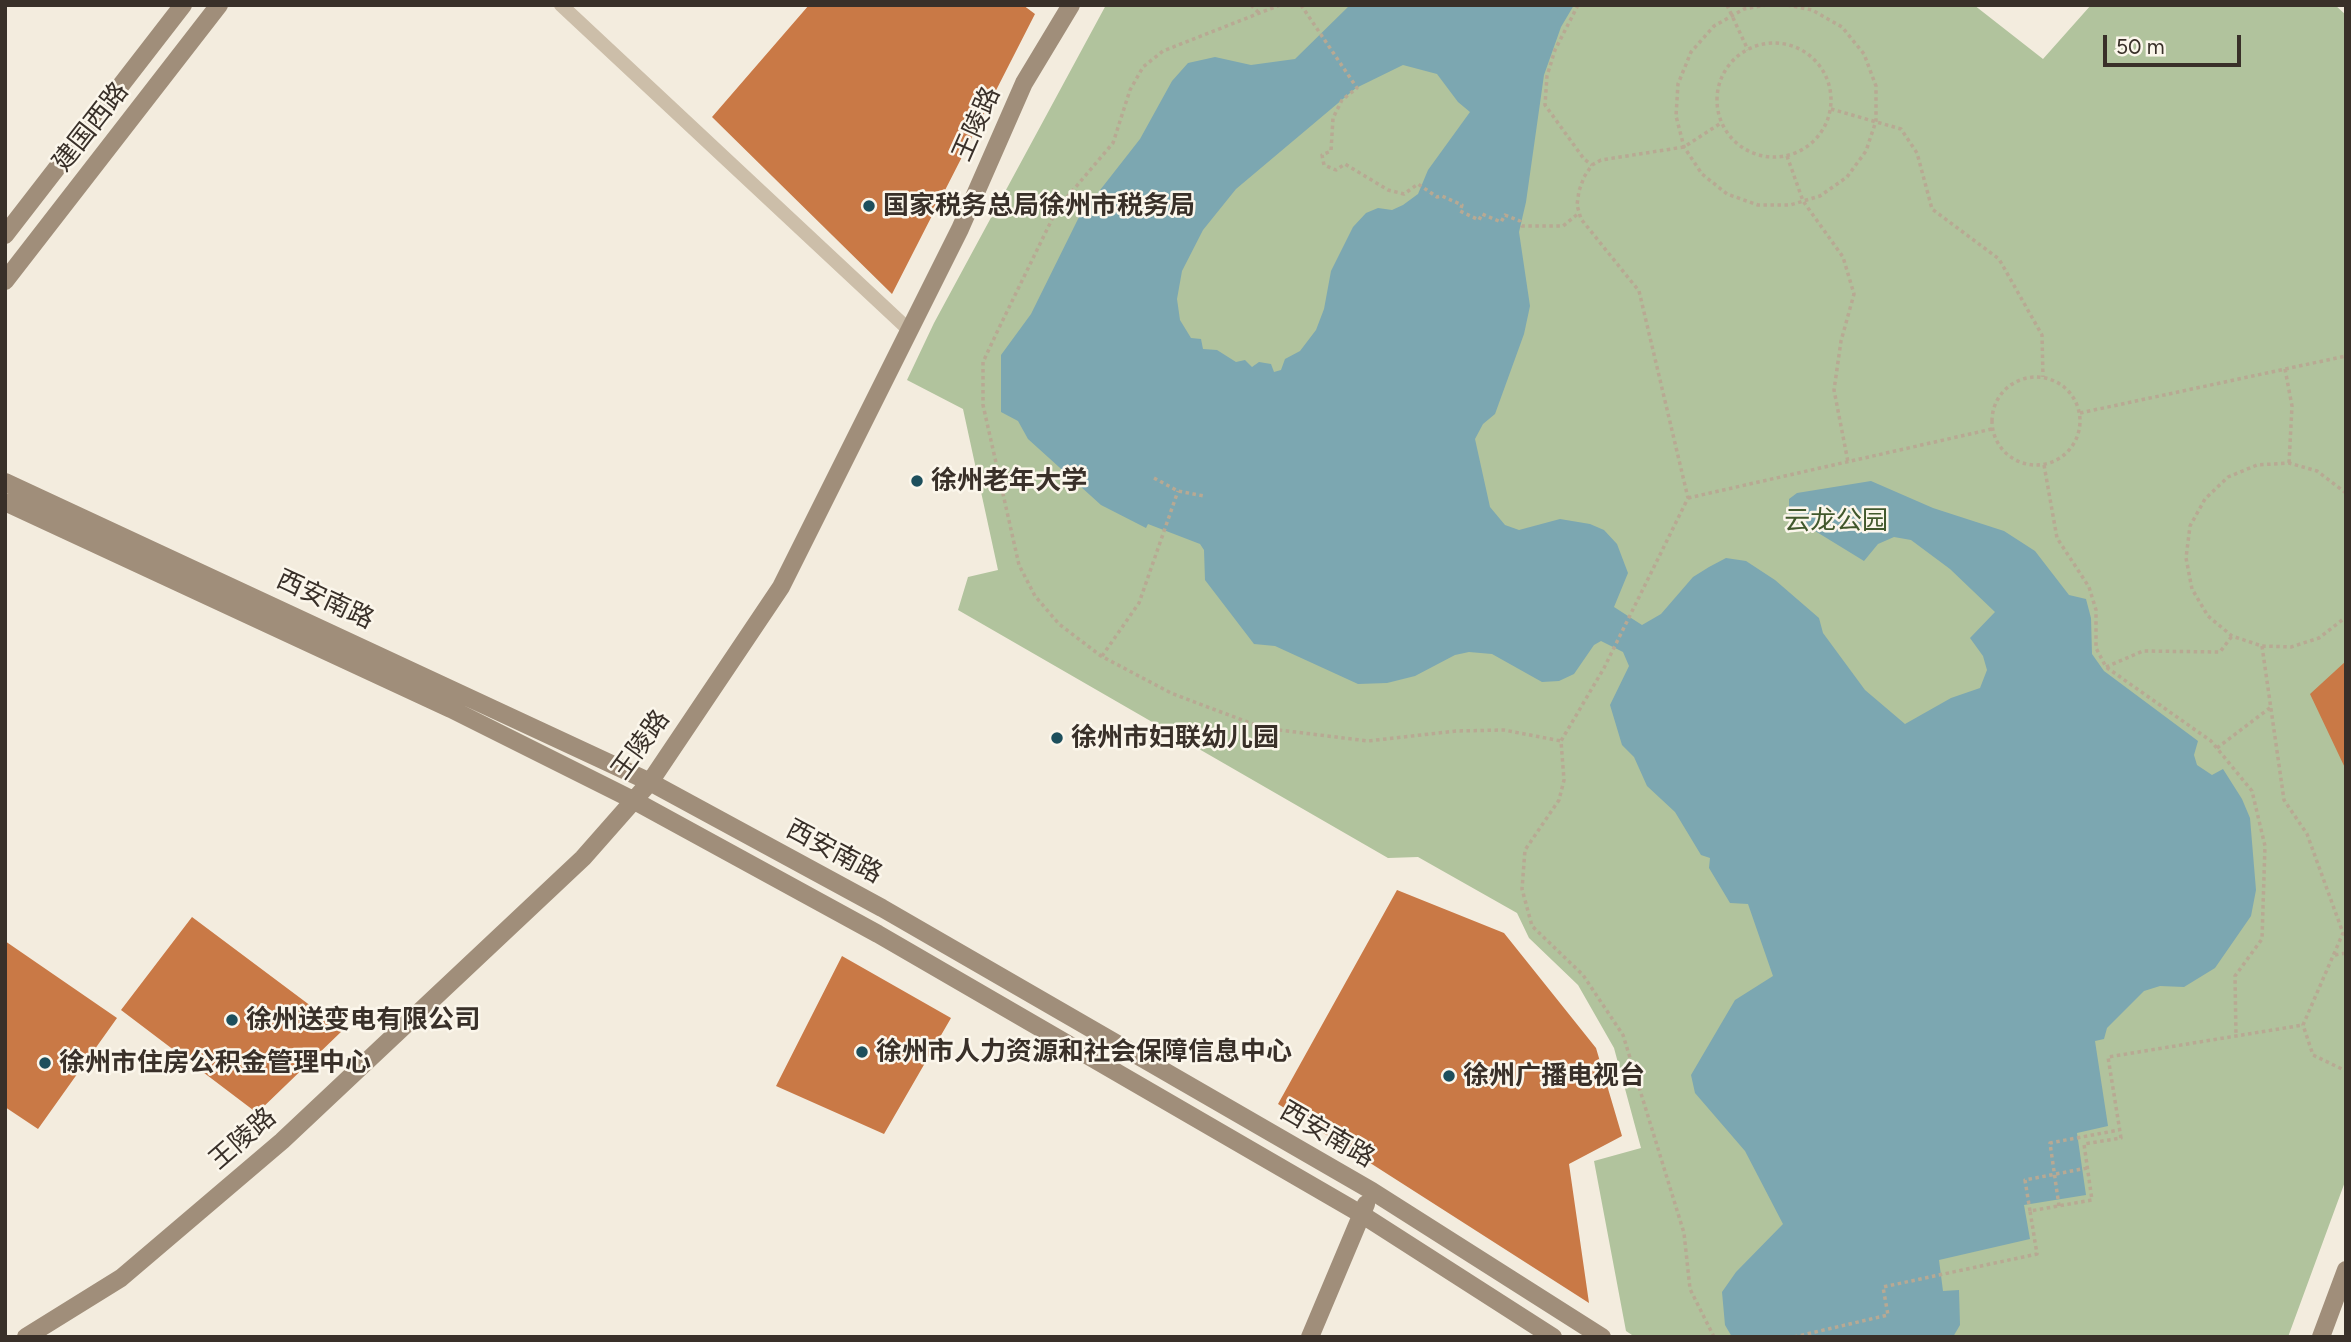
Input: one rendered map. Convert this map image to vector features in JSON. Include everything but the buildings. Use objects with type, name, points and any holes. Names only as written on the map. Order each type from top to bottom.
[{"type":"main road","name":"建国西路","points":[[5,235],[183,5]]},
{"type":"main road","name":"建国西路","points":[[5,281],[219,5]]},
{"type":"main road","name":"王陵路","points":[[26,1337],[121,1278],[282,1141],[583,858],[650,782],[781,587],[960,229],[1024,82],[1071,5]]},
{"type":"main road","name":"西安南路","points":[[6,481],[650,782],[882,908],[1372,1191],[1602,1337]]},
{"type":"main road","name":"西安南路","points":[[5,502],[451,709],[634,800],[878,934],[1362,1214],[1553,1337]]},
{"type":"main road","points":[[5,511],[33,515]]},
{"type":"main road","points":[[1310,1337],[1372,1191]]},
{"type":"main road","points":[[2320,1337],[2346,1270]]},
{"type":"street","points":[[561,5],[909,330]]},
{"type":"path","points":[[1251,5],[1260,14]]},
{"type":"path","points":[[1280,5],[1163,51],[1143,67],[1130,90],[1113,143],[1056,209],[983,362],[983,404],[1019,565],[1035,596],[1059,624],[1101,656],[1171,693],[1263,728],[1368,741],[1456,731],[1504,730],[1561,741]]},
{"type":"path","points":[[1301,5],[1357,88],[1342,100],[1333,118],[1331,151],[1322,155],[1324,165],[1336,170],[1345,164],[1388,190],[1404,194],[1418,184],[1437,197],[1442,196],[1462,205],[1460,211],[1479,220],[1482,214],[1501,222],[1505,215],[1520,221],[1521,226],[1563,226],[1579,213]]},
{"type":"path","points":[[1578,5],[1555,50],[1547,76],[1545,105],[1584,159],[1592,165]]},
{"type":"path","points":[[1727,5],[1748,50]]},
{"type":"path","points":[[1767,5],[1744,9],[1714,26],[1691,52],[1678,84],[1676,116],[1684,147],[1702,174],[1727,194],[1758,205],[1790,205],[1821,196],[1847,177],[1866,151],[1876,121],[1876,86],[1864,54],[1842,27],[1812,10],[1787,5]]},
{"type":"path","points":[[1776,43],[1795,47],[1812,57],[1824,71],[1830,90],[1831,109],[1825,127],[1814,142],[1787,155],[1762,157],[1745,150],[1731,138],[1721,122],[1717,104],[1718,86],[1726,68],[1748,50],[1776,43]]},
{"type":"path","points":[[1831,109],[1901,129],[1912,145],[1932,209],[1999,259],[2042,335],[2043,377]]},
{"type":"path","points":[[1714,1337],[1689,1289],[1684,1233],[1623,1035],[1583,975],[1532,926],[1522,889],[1525,850],[1559,800],[1564,780],[1561,741],[1604,668],[1688,498],[1639,291],[1579,213],[1579,191],[1592,165],[1601,160],[1684,147],[1721,122]]},
{"type":"path","points":[[1787,155],[1803,201],[1843,257],[1854,294],[1841,341],[1833,390],[1848,461]]},
{"type":"path","points":[[2080,413],[2346,356]]},
{"type":"path","points":[[2285,369],[2291,406],[2289,463]]},
{"type":"path","points":[[2043,377],[2064,386],[2074,398],[2080,413],[2076,440],[2063,456],[2044,465],[2030,466],[2010,458],[1996,442],[1992,429],[1994,406],[2007,387],[2020,379],[2043,377]]},
{"type":"path","points":[[1688,498],[1992,429]]},
{"type":"path","points":[[2346,493],[2317,471],[2289,463],[2257,465],[2228,477],[2205,499],[2190,526],[2186,558],[2192,589],[2208,615],[2232,636],[2262,646],[2291,646],[2319,638],[2346,617]]},
{"type":"path","points":[[2044,465],[2057,538],[2089,587],[2096,610],[2096,648],[2106,667],[2217,748],[2252,791],[2265,846],[2262,939],[2235,976],[2236,1036]]},
{"type":"path","points":[[1154,478],[1178,491],[1204,496]]},
{"type":"path","points":[[1101,656],[1139,603],[1178,491]]},
{"type":"path","points":[[2106,667],[2143,651],[2220,652],[2232,636]]},
{"type":"path","points":[[2262,646],[2284,800],[2307,834],[2343,933],[2303,1025],[2313,1055],[2346,1071]]},
{"type":"path","points":[[2217,748],[2270,707]]},
{"type":"path","points":[[2335,956],[2346,953]]},
{"type":"path","points":[[2030,1211],[2092,1200],[2084,1144],[2121,1138],[2108,1057],[2303,1025]]},
{"type":"path","points":[[2059,1206],[2050,1143],[2120,1130]]},
{"type":"path","points":[[1794,1337],[1888,1315],[1883,1287],[2037,1254],[2025,1180],[2087,1168]]},
{"type":"green space","name":"云龙公园","points":[[1106,5],[1974,5],[2043,59],[2091,5],[2335,5],[2346,15],[2346,1179],[2288,1337],[1635,1337],[1626,1331],[1594,1161],[1641,1148],[1614,1048],[1578,985],[1529,938],[1517,913],[1418,857],[1388,858],[958,610],[968,577],[998,570],[963,409],[907,380],[934,323]]},
{"type":"water","name":"云龙公园","points":[[1350,5],[1574,5],[1561,27],[1544,75],[1526,202],[1519,232],[1530,306],[1524,334],[1495,414],[1483,424],[1475,439],[1490,507],[1505,525],[1519,530],[1560,519],[1590,524],[1604,530],[1617,544],[1628,573],[1614,607],[1642,625],[1661,614],[1693,577],[1709,567],[1726,558],[1746,561],[1775,580],[1819,618],[1823,633],[1865,690],[1905,724],[1951,698],[1980,688],[1987,670],[1983,656],[1970,638],[1995,612],[1950,569],[1911,540],[1894,537],[1878,544],[1864,561],[1789,515],[1789,499],[1797,493],[1871,481],[1933,508],[2004,531],[2035,551],[2069,595],[2086,599],[2091,618],[2092,654],[2104,671],[2198,741],[2194,755],[2197,765],[2212,775],[2223,769],[2242,799],[2250,818],[2256,890],[2251,916],[2215,968],[2184,987],[2160,986],[2144,991],[2107,1028],[2104,1039],[2095,1041],[2108,1126],[2077,1133],[2086,1195],[2024,1205],[2030,1239],[1939,1260],[1943,1291],[1959,1290],[1960,1325],[1953,1337],[1732,1337],[1725,1325],[1722,1292],[1736,1272],[1783,1224],[1745,1151],[1695,1093],[1691,1075],[1735,1000],[1773,976],[1748,904],[1730,903],[1709,868],[1710,858],[1701,855],[1675,812],[1647,786],[1634,757],[1622,745],[1610,705],[1629,666],[1623,652],[1601,641],[1594,645],[1574,674],[1559,681],[1542,682],[1492,654],[1469,652],[1455,655],[1415,676],[1387,683],[1358,684],[1275,646],[1254,644],[1205,580],[1204,550],[1200,544],[1148,524],[1146,528],[1101,505],[1028,439],[1018,421],[1001,412],[1001,355],[1031,314],[1079,217],[1140,139],[1172,81],[1188,63],[1215,57],[1251,65],[1295,59]],"holes":[[[1403,65],[1437,74],[1458,102],[1470,112],[1428,170],[1418,194],[1392,210],[1378,208],[1366,213],[1353,227],[1331,271],[1324,309],[1316,330],[1300,351],[1285,359],[1281,370],[1274,372],[1271,364],[1259,362],[1252,367],[1245,360],[1236,362],[1217,350],[1203,349],[1201,339],[1191,338],[1180,320],[1177,299],[1182,271],[1203,230],[1236,189],[1356,88]]]},
{"type":"place","name":"国家税务总局徐州市税务局","points":[[869,206]]},
{"type":"place","name":"徐州老年大学","points":[[917,481]]},
{"type":"place","name":"徐州市妇联幼儿园","points":[[1057,738]]},
{"type":"place","name":"徐州送变电有限公司","points":[[232,1020]]},
{"type":"place","name":"徐州市人力资源和社会保障信息中心","points":[[862,1052]]},
{"type":"place","name":"徐州市住房公积金管理中心","points":[[45,1063]]},
{"type":"place","name":"徐州广播电视台","points":[[1449,1076]]}]
